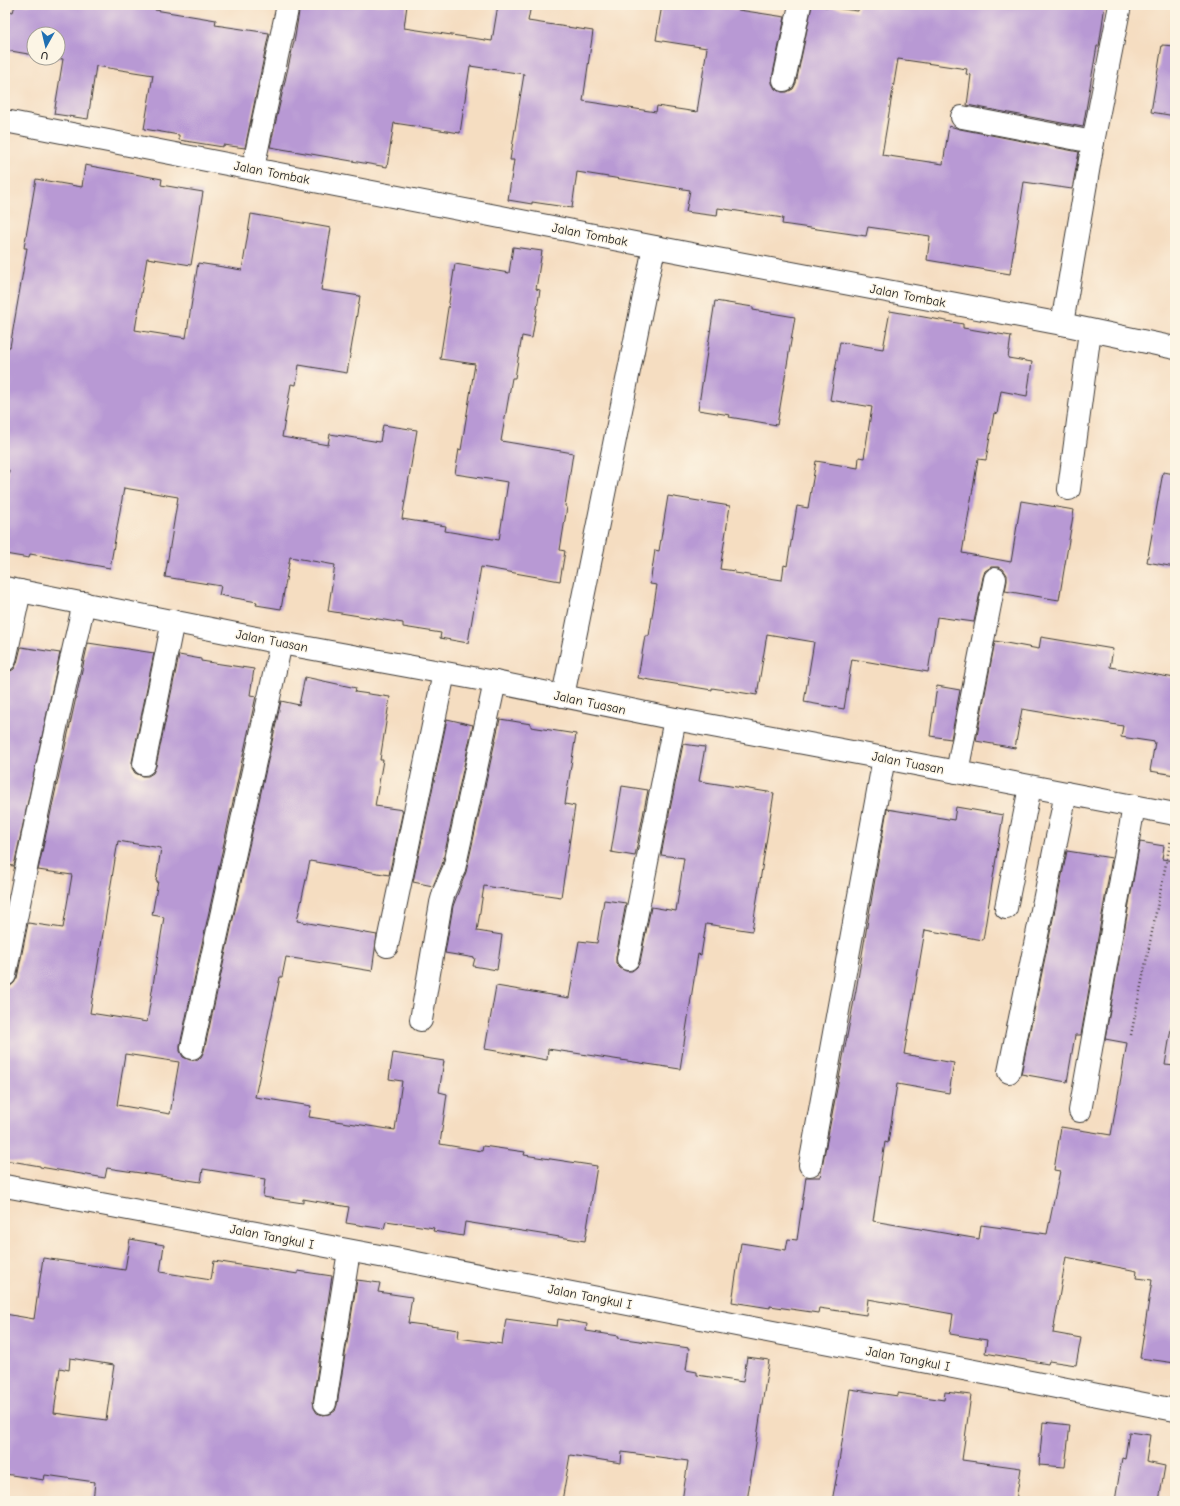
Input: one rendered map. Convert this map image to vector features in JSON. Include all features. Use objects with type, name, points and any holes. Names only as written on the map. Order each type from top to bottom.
[{"type":"street","points":[[253,168],[288,5]]},
{"type":"street","points":[[784,80],[800,5]]},
{"type":"street","points":[[1062,324],[1093,142],[1120,5]]},
{"type":"street","points":[[962,117],[1093,142]]},
{"type":"street","name":"Jalan Tombak","points":[[5,121],[654,247],[1062,324],[1175,348]]},
{"type":"street","points":[[563,696],[654,247]]},
{"type":"street","points":[[1069,489],[1090,331]]},
{"type":"street","points":[[957,772],[995,579]]},
{"type":"street","points":[[5,660],[13,589]]},
{"type":"street","name":"Jalan Tuasan","points":[[13,589],[281,643],[495,682],[675,719],[1134,806],[1173,823]]},
{"type":"street","points":[[5,975],[30,843],[57,716],[84,603]]},
{"type":"street","points":[[144,764],[173,621]]},
{"type":"street","points":[[192,1048],[281,643]]},
{"type":"street","points":[[387,946],[444,673]]},
{"type":"street","points":[[422,1020],[441,903],[454,869],[495,682]]},
{"type":"street","points":[[628,959],[675,719]]},
{"type":"street","points":[[810,1165],[884,758]]},
{"type":"street","points":[[1006,908],[1030,787]]},
{"type":"street","points":[[1009,1072],[1066,793]]},
{"type":"street","points":[[1080,1111],[1134,806]]},
{"type":"street","name":"Jalan Tangkul I","points":[[5,1186],[1175,1410]]},
{"type":"street","points":[[325,1403],[350,1251]]},
{"type":"path","points":[[1132,1035],[1173,823]]},
{"type":"building","points":[[15,5],[156,5],[155,10],[216,20],[215,25],[269,33],[245,148],[223,145],[223,147],[179,140],[179,135],[144,129],[153,75],[96,66],[88,119],[54,114],[62,66],[66,66],[66,26],[26,26],[26,54],[5,50],[5,10],[13,12]]},
{"type":"building","points":[[300,5],[407,5],[404,28],[492,41],[498,5],[531,5],[528,21],[593,31],[583,101],[656,112],[657,106],[697,112],[707,48],[656,40],[662,5],[706,5],[785,17],[772,83],[775,89],[782,92],[787,92],[793,89],[796,83],[812,5],[858,11],[859,5],[1105,5],[1099,46],[1097,46],[1083,127],[967,105],[971,75],[966,74],[967,69],[898,59],[882,155],[943,164],[949,126],[1079,152],[1072,189],[1024,182],[1010,274],[927,260],[930,236],[868,227],[866,236],[782,224],[783,218],[718,208],[717,216],[686,212],[690,190],[577,172],[572,208],[508,200],[514,160],[510,160],[524,74],[470,66],[460,133],[394,123],[387,167],[270,147],[295,37]]},
{"type":"building","points":[[1162,45],[1175,46],[1175,116],[1151,112]]},
{"type":"building","points":[[85,165],[162,179],[161,185],[203,192],[191,265],[147,258],[135,330],[186,338],[198,263],[242,270],[251,214],[331,228],[321,290],[360,296],[347,373],[299,365],[296,385],[291,384],[282,437],[328,445],[330,434],[380,442],[383,425],[417,430],[402,519],[446,526],[445,531],[499,540],[508,482],[455,474],[459,449],[461,450],[475,364],[440,359],[455,264],[509,273],[513,247],[542,251],[536,289],[540,290],[532,338],[522,336],[515,378],[512,378],[501,441],[573,453],[565,506],[567,507],[560,550],[565,551],[560,581],[481,567],[468,643],[440,638],[441,633],[403,627],[403,623],[328,611],[335,565],[290,557],[281,609],[256,605],[257,602],[219,595],[221,586],[165,577],[178,497],[124,488],[110,568],[30,554],[29,558],[5,554],[5,495],[9,470],[5,469],[5,364],[8,347],[10,347],[27,248],[24,248],[36,179],[82,187]]},
{"type":"building","points":[[715,301],[753,307],[753,310],[795,317],[777,425],[698,410]]},
{"type":"building","points":[[890,311],[963,324],[963,328],[1011,336],[1008,358],[1032,362],[1027,396],[1001,391],[997,414],[994,413],[986,460],[978,459],[962,553],[1011,562],[1021,501],[1074,510],[1059,600],[1005,591],[1007,575],[1003,569],[991,567],[985,571],[983,577],[974,622],[937,617],[928,672],[852,659],[844,709],[804,702],[814,642],[767,634],[757,695],[712,688],[712,690],[638,678],[645,636],[649,636],[657,585],[650,584],[655,550],[659,551],[668,496],[730,506],[720,569],[735,571],[735,573],[782,580],[784,565],[787,566],[797,506],[808,508],[816,461],[858,468],[859,457],[864,458],[872,407],[830,400],[840,342],[883,349]]},
{"type":"building","points":[[1163,472],[1175,474],[1175,567],[1147,562]]},
{"type":"building","points":[[1041,637],[1113,649],[1110,667],[1175,678],[1175,775],[1150,771],[1155,742],[1121,737],[1123,726],[1022,709],[1015,748],[976,741],[995,641],[1039,649]]},
{"type":"building","points":[[88,643],[154,653],[132,762],[132,768],[135,773],[142,776],[148,776],[153,773],[156,766],[179,655],[201,659],[201,661],[254,669],[250,695],[256,696],[180,1045],[180,1051],[183,1057],[190,1060],[196,1060],[201,1057],[204,1051],[281,701],[299,705],[305,677],[356,688],[355,692],[390,697],[380,760],[383,760],[375,806],[403,810],[389,875],[310,861],[297,921],[377,935],[372,971],[286,957],[282,977],[280,977],[255,1097],[311,1106],[309,1117],[395,1130],[402,1081],[389,1079],[393,1053],[444,1061],[439,1092],[447,1094],[440,1144],[482,1151],[483,1146],[525,1152],[524,1155],[597,1166],[585,1241],[465,1222],[463,1236],[433,1231],[434,1228],[386,1221],[384,1229],[346,1223],[349,1207],[303,1199],[303,1203],[263,1197],[265,1179],[203,1169],[201,1182],[107,1168],[105,1178],[5,1160],[5,987],[9,987],[17,978],[28,923],[63,928],[72,875],[38,870]],"holes":[[[118,841],[161,848],[156,881],[158,881],[152,915],[164,917],[147,1022],[90,1013]],[[125,1054],[179,1062],[170,1114],[117,1105]]]},
{"type":"building","points":[[21,647],[60,653],[14,866],[5,865],[5,698],[9,672],[14,669],[17,663]]},
{"type":"building","points":[[937,686],[960,690],[951,739],[930,736]]},
{"type":"building","points":[[447,719],[473,725],[442,865],[433,886],[413,882]]},
{"type":"building","points":[[500,719],[531,724],[531,727],[576,734],[565,804],[575,806],[561,897],[484,886],[477,931],[502,935],[497,970],[473,966],[475,958],[445,953],[453,906],[466,872]]},
{"type":"building","points":[[683,744],[705,747],[699,781],[774,793],[752,931],[706,924],[701,955],[698,954],[680,1069],[548,1049],[547,1060],[485,1049],[496,986],[569,998],[579,941],[597,943],[604,900],[626,903],[616,963],[620,968],[626,971],[632,971],[640,962],[651,907],[676,911],[684,858],[661,855]]},
{"type":"building","points":[[622,786],[648,790],[635,856],[611,852]]},
{"type":"building","points":[[956,807],[1003,815],[983,940],[925,930],[904,1054],[954,1063],[949,1093],[897,1084],[888,1143],[885,1142],[873,1221],[979,1239],[981,1225],[1047,1234],[1060,1171],[1054,1170],[1061,1127],[1111,1135],[1127,1043],[1105,1039],[1140,842],[1164,846],[1162,859],[1175,861],[1175,1005],[1165,1065],[1175,1066],[1175,1363],[1140,1358],[1152,1280],[1136,1278],[1137,1271],[1066,1257],[1053,1333],[1081,1338],[1076,1365],[1049,1361],[1048,1364],[985,1353],[987,1340],[950,1334],[953,1314],[868,1299],[866,1315],[819,1308],[818,1313],[732,1302],[741,1243],[786,1250],[788,1239],[797,1240],[806,1177],[820,1177],[856,990],[887,809],[954,820]]},
{"type":"building","points":[[1067,851],[1112,858],[1081,1035],[1075,1035],[1067,1082],[1021,1074]]},
{"type":"building","points":[[130,1239],[164,1245],[160,1272],[211,1280],[214,1261],[298,1274],[298,1271],[332,1276],[313,1401],[314,1408],[317,1413],[323,1415],[330,1414],[335,1411],[337,1405],[357,1280],[380,1283],[378,1292],[412,1297],[408,1323],[459,1330],[458,1338],[502,1344],[506,1319],[557,1326],[558,1319],[587,1324],[586,1331],[619,1336],[618,1338],[689,1348],[686,1370],[697,1372],[697,1375],[743,1382],[747,1357],[769,1360],[747,1501],[682,1501],[688,1461],[622,1452],[621,1463],[570,1455],[562,1501],[93,1501],[95,1482],[45,1475],[44,1480],[5,1474],[5,1314],[34,1319],[43,1258],[125,1270]],"holes":[[[70,1358],[114,1365],[106,1420],[54,1413],[60,1368],[69,1370]]]},
{"type":"building","points":[[850,1389],[898,1396],[898,1393],[944,1400],[945,1392],[971,1395],[962,1460],[1021,1468],[1016,1501],[832,1501]]},
{"type":"building","points":[[1043,1422],[1070,1425],[1065,1467],[1039,1465]]},
{"type":"building","points":[[1129,1432],[1150,1435],[1146,1462],[1165,1466],[1159,1501],[1115,1501],[1122,1458],[1125,1459]]}]
